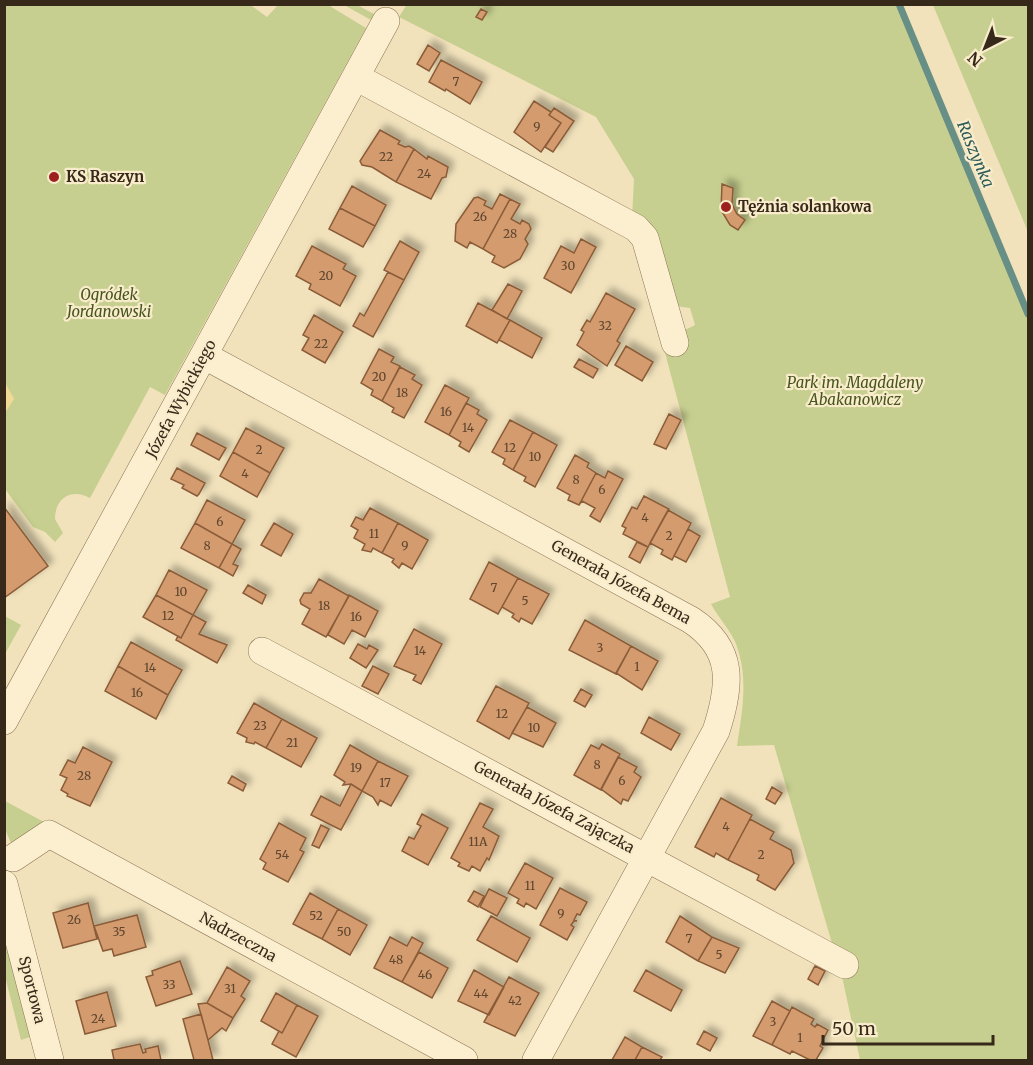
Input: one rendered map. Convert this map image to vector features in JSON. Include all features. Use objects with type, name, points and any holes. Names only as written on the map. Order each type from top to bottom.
[{"type":"street","name":"Józefa Wybickiego","points":[[4,721],[386,21]]},
{"type":"street","points":[[356,77],[636,228],[645,238],[675,342]]},
{"type":"street","name":"Generała Józefa Bema","points":[[205,356],[691,620],[714,640],[726,666],[725,703],[716,730],[536,1060]]},
{"type":"street","name":"Generała Józefa Zajączka","points":[[262,651],[845,965]]},
{"type":"street","name":"Nadrzeczna","points":[[13,858],[49,834],[458,1059]]},
{"type":"street","name":"Sportowa","points":[[6,898],[50,1060]]},
{"type":"green space","name":"Ogródek Jordanowski","points":[[249,4],[267,17],[278,5],[328,5],[366,28],[165,395],[150,387],[90,498],[77,494],[61,500],[55,519],[63,533],[55,542],[45,532],[33,527],[5,489],[5,5]]},
{"type":"green space","name":"Park im. Magdaleny Abakanowicz","points":[[407,4],[899,5],[1028,315],[1028,1060],[860,1060],[843,981],[774,745],[737,746],[743,695],[740,657],[734,639],[711,604],[730,597],[664,349],[684,343],[683,331],[695,325],[690,308],[676,306],[632,218],[634,179],[596,117],[399,17]]},
{"type":"green space","points":[[344,5],[357,5],[374,14],[371,20]]},
{"type":"green space","points":[[933,5],[1028,5],[1028,232]]},
{"type":"green space","points":[[5,616],[21,625],[5,654]]},
{"type":"green space","points":[[5,801],[44,822],[14,850],[5,829]]},
{"type":"green space","points":[[4,938],[30,1037],[21,1040],[5,976]]},
{"type":"sand","points":[[5,382],[14,399],[4,413]]},
{"type":"building","points":[[481,9],[487,12],[482,20],[476,17]]},
{"type":"building","points":[[428,45],[440,53],[429,71],[417,64]]},
{"type":"building","points":[[441,60],[482,82],[470,104],[446,89],[445,91],[429,82]]},
{"type":"building","points":[[534,101],[551,112],[549,115],[561,123],[541,152],[514,132]]},
{"type":"building","points":[[554,108],[574,121],[553,152],[545,147],[561,123],[549,115]]},
{"type":"building","points":[[380,130],[400,141],[398,144],[414,149],[396,182],[372,167],[362,165],[360,161]]},
{"type":"building","points":[[414,149],[427,159],[428,156],[448,167],[446,177],[442,178],[431,199],[396,182]]},
{"type":"building","name":"Tężnia solankowa","points":[[722,184],[733,188],[732,204],[737,214],[745,220],[738,230],[730,225],[721,210]]},
{"type":"building","points":[[352,186],[386,205],[375,226],[340,208]]},
{"type":"building","points":[[500,194],[510,199],[483,249],[470,242],[467,248],[455,241],[456,224],[474,198],[478,197],[486,201],[484,205],[492,209]]},
{"type":"building","points":[[510,199],[520,204],[511,219],[520,224],[522,220],[529,224],[531,229],[525,239],[528,244],[520,259],[504,268],[492,262],[495,256],[483,249]]},
{"type":"building","points":[[340,208],[375,226],[363,247],[329,229]]},
{"type":"building","points":[[581,239],[596,247],[571,293],[544,278],[561,246],[574,253]]},
{"type":"building","points":[[400,241],[419,252],[404,280],[384,270]]},
{"type":"building","points":[[312,246],[346,264],[343,269],[356,276],[340,306],[309,289],[311,284],[296,276]]},
{"type":"building","points":[[388,272],[404,280],[373,337],[353,326],[360,313],[364,316]]},
{"type":"building","points":[[508,284],[522,291],[507,319],[492,310]]},
{"type":"building","points":[[606,293],[635,309],[617,341],[620,343],[607,366],[577,345],[584,332],[581,330],[587,320],[590,322]]},
{"type":"building","points":[[478,303],[510,320],[497,343],[466,326]]},
{"type":"building","points":[[314,315],[343,332],[325,363],[302,350],[309,338],[303,335]]},
{"type":"building","points":[[510,320],[542,338],[532,358],[499,340]]},
{"type":"building","points":[[626,346],[653,362],[642,381],[615,365]]},
{"type":"building","points":[[379,349],[394,357],[391,362],[400,366],[382,401],[371,395],[373,390],[361,383]]},
{"type":"building","points":[[579,359],[598,369],[593,378],[574,367]]},
{"type":"building","points":[[400,367],[415,375],[412,379],[422,385],[404,418],[392,412],[394,408],[382,401]]},
{"type":"building","points":[[445,385],[469,398],[449,435],[425,422]]},
{"type":"building","points":[[466,403],[479,410],[477,414],[487,420],[469,452],[459,446],[461,442],[449,435]]},
{"type":"building","points":[[669,414],[681,420],[666,449],[654,444]]},
{"type":"building","points":[[510,420],[533,432],[513,470],[503,464],[505,459],[492,452]]},
{"type":"building","points":[[246,428],[284,448],[270,473],[233,452]]},
{"type":"building","points":[[533,432],[557,445],[535,487],[524,481],[526,477],[513,470]]},
{"type":"building","points":[[197,433],[226,448],[219,460],[191,445]]},
{"type":"building","points":[[233,452],[270,473],[257,497],[220,476]]},
{"type":"building","points":[[575,455],[589,463],[587,467],[596,473],[579,505],[568,500],[570,495],[557,488]]},
{"type":"building","points":[[177,468],[205,483],[197,496],[182,488],[184,485],[171,479]]},
{"type":"building","points":[[608,471],[623,479],[600,522],[590,516],[595,508],[582,501],[579,505],[596,473],[605,478]]},
{"type":"building","points":[[644,496],[669,509],[648,547],[623,534],[626,528],[622,526],[632,507],[637,509]]},
{"type":"building","points":[[207,500],[245,520],[232,544],[195,523]]},
{"type":"building","points":[[4,507],[48,566],[4,598]]},
{"type":"building","points":[[370,508],[398,523],[382,553],[373,548],[371,552],[362,550],[365,544],[354,538],[358,530],[351,526],[356,517],[363,520]]},
{"type":"building","points":[[668,510],[691,523],[672,560],[661,554],[663,550],[650,543]]},
{"type":"building","points":[[195,523],[232,544],[219,568],[181,548]]},
{"type":"building","points":[[274,523],[293,534],[281,556],[261,545]]},
{"type":"building","points":[[398,523],[428,540],[412,569],[402,563],[399,568],[392,562],[394,559],[382,553]]},
{"type":"building","points":[[688,529],[700,536],[686,562],[674,556]]},
{"type":"building","points":[[637,542],[648,547],[640,563],[629,557]]},
{"type":"building","points":[[232,544],[241,549],[233,564],[238,566],[233,576],[219,568]]},
{"type":"building","points":[[489,562],[518,578],[498,614],[470,599]]},
{"type":"building","points":[[169,570],[207,590],[193,615],[156,595]]},
{"type":"building","points":[[518,578],[549,594],[532,624],[521,618],[519,622],[512,617],[514,614],[502,607]]},
{"type":"building","points":[[319,579],[349,596],[326,637],[302,624],[310,609],[301,604],[300,600],[304,593],[311,593]]},
{"type":"building","points":[[248,585],[266,595],[262,604],[243,593]]},
{"type":"building","points":[[156,595],[193,615],[181,638],[143,617]]},
{"type":"building","points":[[349,595],[378,611],[365,637],[352,630],[344,644],[328,635]]},
{"type":"building","points":[[193,615],[206,622],[199,634],[227,645],[217,663],[176,640],[178,636],[181,638]]},
{"type":"building","points":[[585,620],[631,646],[616,674],[569,650]]},
{"type":"building","points":[[414,629],[442,644],[421,684],[413,680],[416,675],[394,666]]},
{"type":"building","points":[[131,642],[182,670],[168,695],[118,666]]},
{"type":"building","points":[[358,644],[367,649],[369,645],[378,650],[366,668],[350,658]]},
{"type":"building","points":[[631,646],[658,661],[642,690],[616,673]]},
{"type":"building","points":[[118,666],[168,695],[156,719],[105,691]]},
{"type":"building","points":[[373,666],[389,674],[378,694],[362,686]]},
{"type":"building","points":[[496,686],[529,703],[509,739],[477,721]]},
{"type":"building","points":[[581,689],[592,695],[585,707],[574,701]]},
{"type":"building","points":[[254,703],[282,719],[266,748],[255,742],[254,744],[246,742],[247,738],[237,733]]},
{"type":"building","points":[[527,707],[556,723],[543,747],[512,733]]},
{"type":"building","points":[[649,717],[680,734],[671,750],[641,733]]},
{"type":"building","points":[[282,719],[317,738],[301,767],[266,748]]},
{"type":"building","points":[[602,744],[620,754],[601,790],[574,775],[591,745],[599,749]]},
{"type":"building","points":[[350,745],[378,761],[362,791],[351,784],[343,785],[345,782],[334,775]]},
{"type":"building","points":[[83,747],[112,762],[90,806],[67,796],[68,794],[61,790],[67,778],[60,775],[68,760],[75,763]]},
{"type":"building","points":[[618,757],[637,767],[634,772],[641,777],[628,801],[623,799],[621,804],[601,789]]},
{"type":"building","points":[[378,761],[408,776],[391,806],[380,800],[378,805],[373,797],[362,791]]},
{"type":"building","points":[[232,776],[246,784],[243,791],[228,783]]},
{"type":"building","points":[[351,784],[362,791],[341,830],[311,815],[321,796],[340,806]]},
{"type":"building","points":[[772,787],[782,793],[775,804],[766,799]]},
{"type":"building","points":[[721,798],[752,815],[728,860],[716,853],[714,857],[695,847]]},
{"type":"building","points":[[480,803],[493,809],[483,827],[499,836],[489,860],[487,858],[480,871],[472,866],[469,871],[458,866],[460,863],[451,858]]},
{"type":"building","points":[[422,814],[448,828],[428,865],[402,851],[409,837],[414,839],[421,826],[417,824]]},
{"type":"building","points":[[750,819],[774,832],[770,839],[791,850],[794,863],[775,890],[757,880],[759,875],[728,860]]},
{"type":"building","points":[[279,823],[306,838],[300,850],[304,852],[288,882],[263,869],[266,863],[260,859]]},
{"type":"building","points":[[321,825],[329,829],[319,848],[312,845]]},
{"type":"building","points":[[525,863],[553,878],[536,909],[526,903],[524,907],[517,903],[519,899],[508,893]]},
{"type":"building","points":[[560,888],[587,902],[580,915],[577,914],[574,920],[577,921],[571,925],[574,927],[567,940],[540,925]]},
{"type":"building","points":[[489,889],[507,898],[497,916],[480,907]]},
{"type":"building","points":[[474,891],[484,896],[478,907],[468,901]]},
{"type":"building","points":[[310,893],[338,909],[322,939],[293,924]]},
{"type":"building","points":[[88,903],[97,939],[63,948],[53,913]]},
{"type":"building","points":[[338,909],[367,925],[350,955],[322,939]]},
{"type":"building","points":[[137,915],[146,947],[114,956],[112,949],[103,951],[94,926]]},
{"type":"building","points":[[491,916],[530,938],[517,962],[477,940]]},
{"type":"building","points":[[680,916],[712,937],[698,961],[666,942]]},
{"type":"building","points":[[390,937],[407,946],[412,937],[423,943],[402,982],[374,968]]},
{"type":"building","points":[[712,937],[739,948],[725,973],[698,961]]},
{"type":"building","points":[[419,952],[448,968],[432,998],[402,982]]},
{"type":"building","points":[[180,961],[192,994],[156,1006],[146,977],[153,975],[152,971]]},
{"type":"building","points":[[815,966],[825,971],[818,985],[808,979]]},
{"type":"building","points":[[227,967],[250,981],[241,996],[245,999],[233,1018],[207,1003]]},
{"type":"building","points":[[474,970],[504,987],[489,1015],[458,1001]]},
{"type":"building","points":[[646,970],[682,990],[671,1011],[634,991]]},
{"type":"building","points":[[509,977],[539,993],[515,1036],[484,1022]]},
{"type":"building","points":[[107,992],[116,1026],[85,1034],[76,1001]]},
{"type":"building","points":[[276,993],[297,1005],[282,1033],[261,1021]]},
{"type":"building","points":[[772,1001],[790,1011],[772,1045],[753,1036]]},
{"type":"building","points":[[207,1003],[233,1018],[226,1031],[222,1028],[208,1040],[198,1004]]},
{"type":"building","points":[[297,1005],[318,1016],[296,1057],[272,1044],[279,1031],[282,1033]]},
{"type":"building","points":[[792,1007],[814,1019],[811,1024],[815,1027],[817,1024],[828,1030],[820,1046],[823,1048],[816,1060],[810,1060],[792,1051],[790,1054],[772,1045]]},
{"type":"building","points":[[201,1014],[213,1060],[194,1060],[183,1019]]},
{"type":"building","points":[[704,1031],[717,1038],[710,1051],[697,1044]]},
{"type":"building","points":[[625,1037],[642,1047],[635,1060],[612,1060]]},
{"type":"building","points":[[140,1044],[143,1053],[146,1052],[145,1049],[158,1046],[161,1060],[114,1060],[112,1050]]},
{"type":"building","points":[[642,1047],[662,1057],[660,1060],[635,1060]]},
{"type":"waterway","name":"Raszynka","points":[[899,4],[1028,314]]},
{"type":"place","name":"KS Raszyn","points":[[54,177]]},
{"type":"place","name":"Tężnia solankowa","points":[[726,207]]}]
